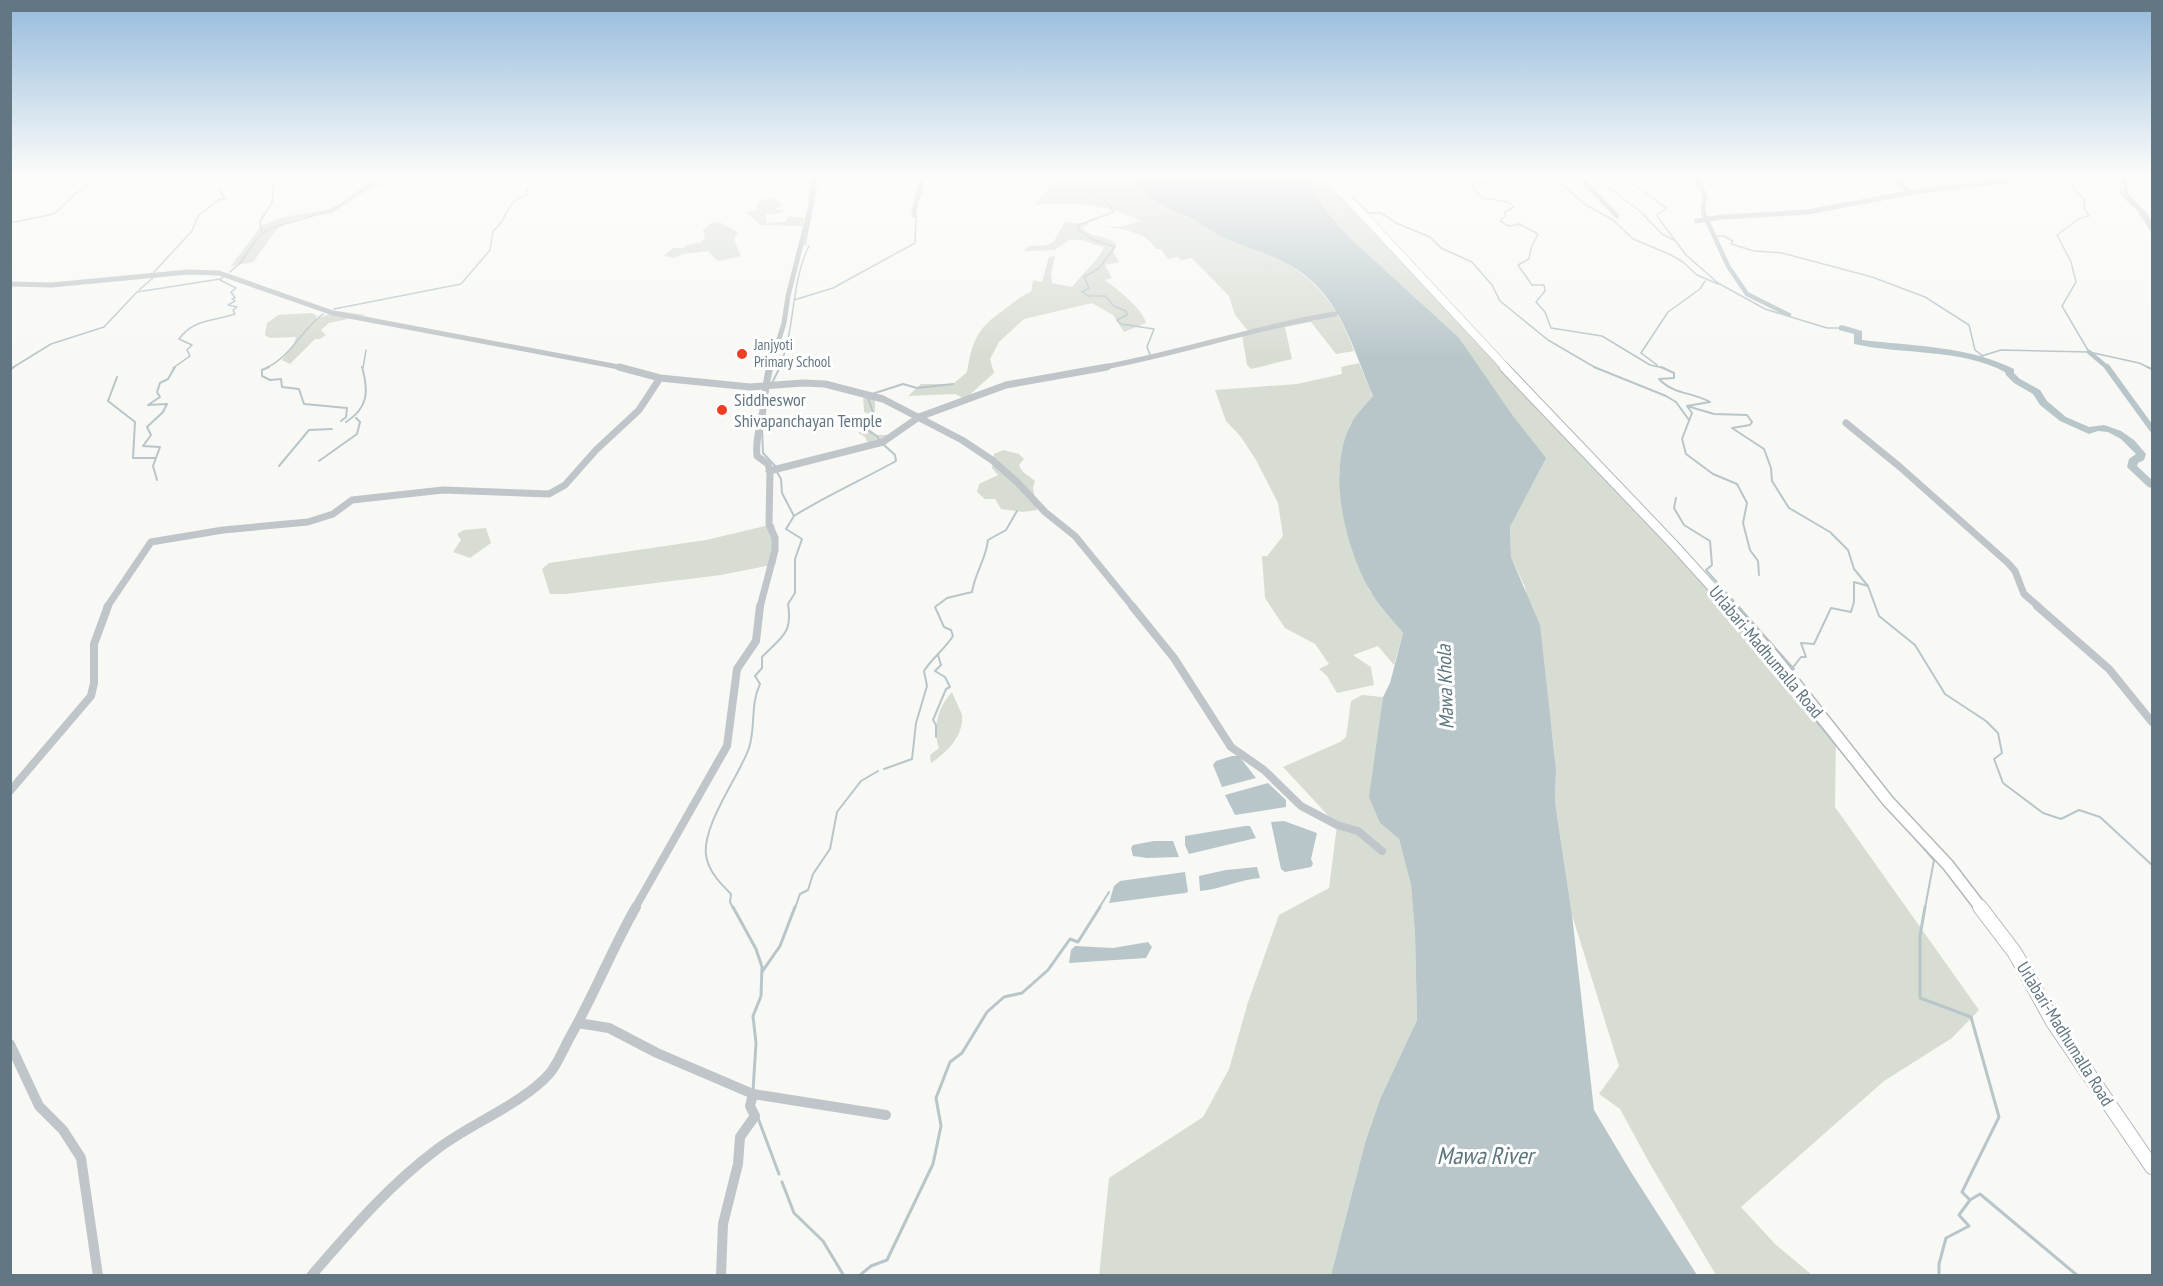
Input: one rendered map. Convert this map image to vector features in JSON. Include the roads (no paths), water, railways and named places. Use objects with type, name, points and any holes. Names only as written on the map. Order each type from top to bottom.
[{"type":"main road","name":"Urlabari-Madhumalla Road","points":[[1385,237],[1588,457],[1673,544],[1775,658],[1888,801],[1948,865],[2015,953],[2053,1022],[2152,1167]]},
{"type":"street","points":[[311,1275],[378,1199],[423,1160],[438,1148],[519,1098],[550,1073],[578,1023],[614,945],[727,746],[737,669],[756,641],[761,598],[775,550],[775,538],[769,524],[770,471],[768,464],[757,456],[755,439],[763,410],[764,387],[784,323],[788,296],[803,237]]},
{"type":"street","points":[[10,284],[52,285],[188,272],[219,273],[333,312],[444,335],[605,363],[660,378],[764,387],[803,383],[825,384],[875,396],[919,417],[992,460],[1045,512],[1075,536],[1174,658],[1231,747],[1263,770],[1301,806],[1337,825],[1358,831],[1382,850]]},
{"type":"street","points":[[770,471],[839,456],[883,442],[919,417],[1006,385],[1155,358],[1299,320],[1335,314]]},
{"type":"street","points":[[10,791],[92,696],[96,684],[94,644],[107,608],[151,542],[223,530],[308,522],[333,514],[352,500],[433,491],[488,490],[549,494],[565,484],[596,450],[639,410],[660,378]]},
{"type":"street","points":[[1846,423],[1911,476],[2014,569],[2024,594],[2109,669],[2152,722]]},
{"type":"street","points":[[578,1023],[609,1028],[657,1053],[753,1094],[886,1114]]},
{"type":"street","points":[[10,1044],[39,1106],[63,1131],[81,1158],[98,1275]]},
{"type":"street","points":[[722,1275],[723,1224],[738,1164],[741,1137],[755,1116],[750,1106],[753,1094]]},
{"type":"water","name":"Mawa River","points":[[1223,237],[1349,237],[1459,338],[1513,416],[1546,458],[1510,527],[1511,557],[1540,625],[1556,769],[1555,802],[1572,915],[1594,1110],[1697,1275],[1331,1275],[1365,1143],[1380,1099],[1417,1020],[1415,934],[1411,885],[1399,839],[1380,823],[1369,797],[1383,697],[1390,683],[1403,633],[1377,601],[1360,571],[1346,530],[1342,509],[1340,465],[1343,445],[1357,414],[1373,396],[1347,332],[1320,289],[1297,269],[1274,257]]},
{"type":"water","points":[[1239,756],[1256,778],[1222,787],[1213,765],[1216,761]]},
{"type":"water","points":[[1268,783],[1286,800],[1286,807],[1235,815],[1225,795]]},
{"type":"water","points":[[1284,821],[1317,833],[1311,867],[1285,872],[1281,869],[1271,822]]},
{"type":"water","points":[[1250,826],[1256,838],[1189,854],[1185,845],[1185,836]]},
{"type":"water","points":[[1154,841],[1173,841],[1179,857],[1133,856],[1131,848],[1133,845]]},
{"type":"water","points":[[1257,867],[1260,878],[1200,891],[1199,876]]},
{"type":"water","points":[[1185,872],[1188,892],[1109,903],[1114,886],[1120,881]]},
{"type":"water","points":[[1148,942],[1152,947],[1146,958],[1069,963],[1071,950],[1075,946],[1113,948]]},
{"type":"waterway","points":[[154,272],[186,237]]},
{"type":"waterway","points":[[230,272],[240,263],[258,237]]},
{"type":"waterway","points":[[334,309],[461,284],[490,250],[492,237]]},
{"type":"waterway","points":[[805,245],[807,237]]},
{"type":"waterway","points":[[795,300],[833,288],[915,243],[915,237]]},
{"type":"waterway","points":[[1088,237],[1115,247],[1098,269],[1084,277],[1089,288],[1082,292],[1088,296],[1105,296],[1114,306],[1126,311],[1127,315],[1117,320],[1121,324],[1154,329],[1147,347],[1150,355]]},
{"type":"waterway","points":[[1430,237],[1441,248],[1472,262],[1492,285],[1500,301],[1548,340],[1595,367]]},
{"type":"waterway","points":[[1536,237],[1529,259],[1518,265],[1532,285],[1544,285],[1545,291],[1536,302],[1545,312],[1551,328],[1602,336],[1650,365],[1662,368]]},
{"type":"waterway","points":[[1631,237],[1669,254],[1683,262],[1697,275],[1718,284]]},
{"type":"waterway","points":[[1668,237],[1675,241]]},
{"type":"waterway","points":[[1673,237],[1675,241]]},
{"type":"waterway","points":[[1715,237],[1728,266],[1747,294],[1789,315]]},
{"type":"waterway","points":[[1726,237],[1733,241],[1731,244],[1754,251],[1782,253],[1872,277],[1925,297],[1969,325],[1975,350],[1983,356]]},
{"type":"waterway","points":[[2058,237],[2071,262],[2076,282],[2062,306],[2089,352]]},
{"type":"waterway","points":[[1675,241],[1686,255],[1718,283],[1765,309],[1827,328],[1842,328]]},
{"type":"waterway","points":[[795,300],[799,276],[809,246]]},
{"type":"waterway","points":[[173,368],[190,356],[187,350],[192,345],[179,339],[185,332],[197,324],[235,314],[233,310],[237,307],[228,305],[235,301],[232,299],[235,298],[231,292],[236,288],[220,280],[224,276]]},
{"type":"waterway","points":[[139,290],[153,278]]},
{"type":"waterway","points":[[12,368],[51,344],[104,327],[137,292],[220,279]]},
{"type":"waterway","points":[[1657,365],[1641,353],[1668,312],[1700,289],[1705,281]]},
{"type":"waterway","points":[[779,368],[788,338],[795,300]]},
{"type":"waterway","points":[[266,368],[283,357],[323,314]]},
{"type":"waterway","points":[[1842,328],[1859,333],[1857,342],[1945,352],[1995,363],[2011,371],[2009,373],[2017,381],[2037,392],[2043,403],[2063,419],[2089,431],[2096,428],[2111,429],[2125,437],[2141,454],[2140,458],[2133,461],[2132,467],[2152,485]]},
{"type":"waterway","points":[[363,368],[366,350]]},
{"type":"waterway","points":[[1983,356],[2001,350],[2089,352]]},
{"type":"waterway","points":[[2089,352],[2139,363],[2150,368]]},
{"type":"waterway","points":[[2089,352],[2107,367]]},
{"type":"waterway","points":[[1975,358],[1983,356]]},
{"type":"waterway","points":[[10,370],[14,367]]},
{"type":"waterway","points":[[157,480],[153,466],[160,447],[143,446],[151,435],[147,427],[163,412],[167,404],[148,405],[160,397],[157,392],[160,383],[168,379],[175,367]]},
{"type":"waterway","points":[[269,367],[262,370],[262,376],[270,380],[281,379],[282,387],[299,389],[304,404],[347,408],[346,417],[341,421]]},
{"type":"waterway","points":[[346,422],[359,411],[365,399],[366,384],[362,367]]},
{"type":"waterway","points":[[772,383],[780,367]]},
{"type":"waterway","points":[[1595,367],[1666,396],[1676,402],[1689,420]]},
{"type":"waterway","points":[[2107,367],[2152,429]]},
{"type":"waterway","points":[[2147,367],[2152,369]]},
{"type":"waterway","points":[[1662,368],[1674,373],[1674,378],[1659,379],[1665,384],[1677,391],[1710,402],[1687,406]]},
{"type":"waterway","points":[[117,377],[108,401],[135,422],[133,458],[155,458]]},
{"type":"waterway","points":[[872,394],[903,384],[917,388],[953,384]]},
{"type":"waterway","points":[[868,398],[873,412],[866,429],[878,437],[879,441]]},
{"type":"waterway","points":[[1687,406],[1714,414],[1747,415],[1752,422],[1750,425],[1732,428],[1764,449],[1771,468],[1772,481],[1789,508],[1830,532],[1848,550],[1854,569],[1868,586]]},
{"type":"waterway","points":[[1687,406],[1692,413],[1682,439],[1686,454],[1713,474],[1737,484],[1747,503],[1743,523],[1750,550],[1758,561],[1759,575]]},
{"type":"waterway","points":[[319,461],[357,434],[360,422],[356,418]]},
{"type":"waterway","points":[[279,466],[309,430],[332,429]]},
{"type":"waterway","points":[[762,429],[763,453],[777,468]]},
{"type":"waterway","points":[[794,516],[896,461],[895,455],[884,445]]},
{"type":"waterway","points":[[777,472],[781,479],[782,493],[794,516]]},
{"type":"waterway","points":[[1676,498],[1674,508],[1684,525],[1710,541],[1712,565],[1706,570],[1793,668]]},
{"type":"waterway","points":[[884,769],[912,759],[916,723],[927,686],[924,671],[953,636],[951,630],[944,627],[935,607],[947,598],[972,592],[988,540],[1006,530],[1017,511]]},
{"type":"waterway","points":[[733,908],[730,902],[731,894],[711,870],[707,860],[708,834],[749,748],[755,700],[760,684],[755,676],[762,668],[762,657],[784,634],[789,622],[788,604],[795,593],[795,559],[802,539],[786,529],[794,516]]},
{"type":"waterway","points":[[1793,668],[1801,657],[1806,657],[1801,643],[1814,644],[1831,608],[1851,612],[1854,602],[1854,582],[1868,586]]},
{"type":"waterway","points":[[1868,586],[1879,616],[1915,645],[1945,694],[1986,721],[1998,733],[2002,753],[1994,759],[2003,783],[2043,813],[2061,819],[2079,810],[2100,817],[2152,865]]},
{"type":"waterway","points":[[936,737],[936,725],[933,720],[946,689],[950,687],[945,677],[935,671],[941,665],[938,655]]},
{"type":"waterway","points":[[1779,672],[1776,672],[1846,757]]},
{"type":"waterway","points":[[795,908],[800,894],[808,890],[813,874],[830,849],[837,812],[861,781],[878,771]]},
{"type":"waterway","points":[[1898,819],[1934,860],[1925,908]]},
{"type":"waterway","points":[[1099,908],[1109,892]]},
{"type":"waterway","points":[[733,907],[756,949],[762,967],[761,996],[753,1016],[756,1043],[753,1091]]},
{"type":"waterway","points":[[762,972],[780,946],[795,907]]},
{"type":"waterway","points":[[859,1276],[871,1266],[887,1260],[933,1164],[941,1126],[936,1098],[950,1062],[962,1053],[987,1012],[1004,997],[1022,993],[1048,970],[1070,939],[1078,942],[1100,907]]},
{"type":"waterway","points":[[1925,907],[1920,936],[1920,998],[1971,1017],[1999,1117],[1962,1192],[1970,1200]]},
{"type":"waterway","points":[[758,1118],[779,1174]]},
{"type":"waterway","points":[[782,1182],[794,1213],[823,1241],[844,1276]]},
{"type":"waterway","points":[[1970,1200],[1980,1194],[2078,1276]]},
{"type":"waterway","points":[[1939,1276],[1939,1264],[1946,1238],[1969,1226],[1959,1215],[1970,1200]]},
{"type":"place","name":"Janjyoti Primary School","points":[[742,354]]},
{"type":"place","name":"Siddheswor Shivapanchayan Temple","points":[[722,410]]},
{"type":"water label","name":"Mawa Khola","points":[[1445,687]]}]
